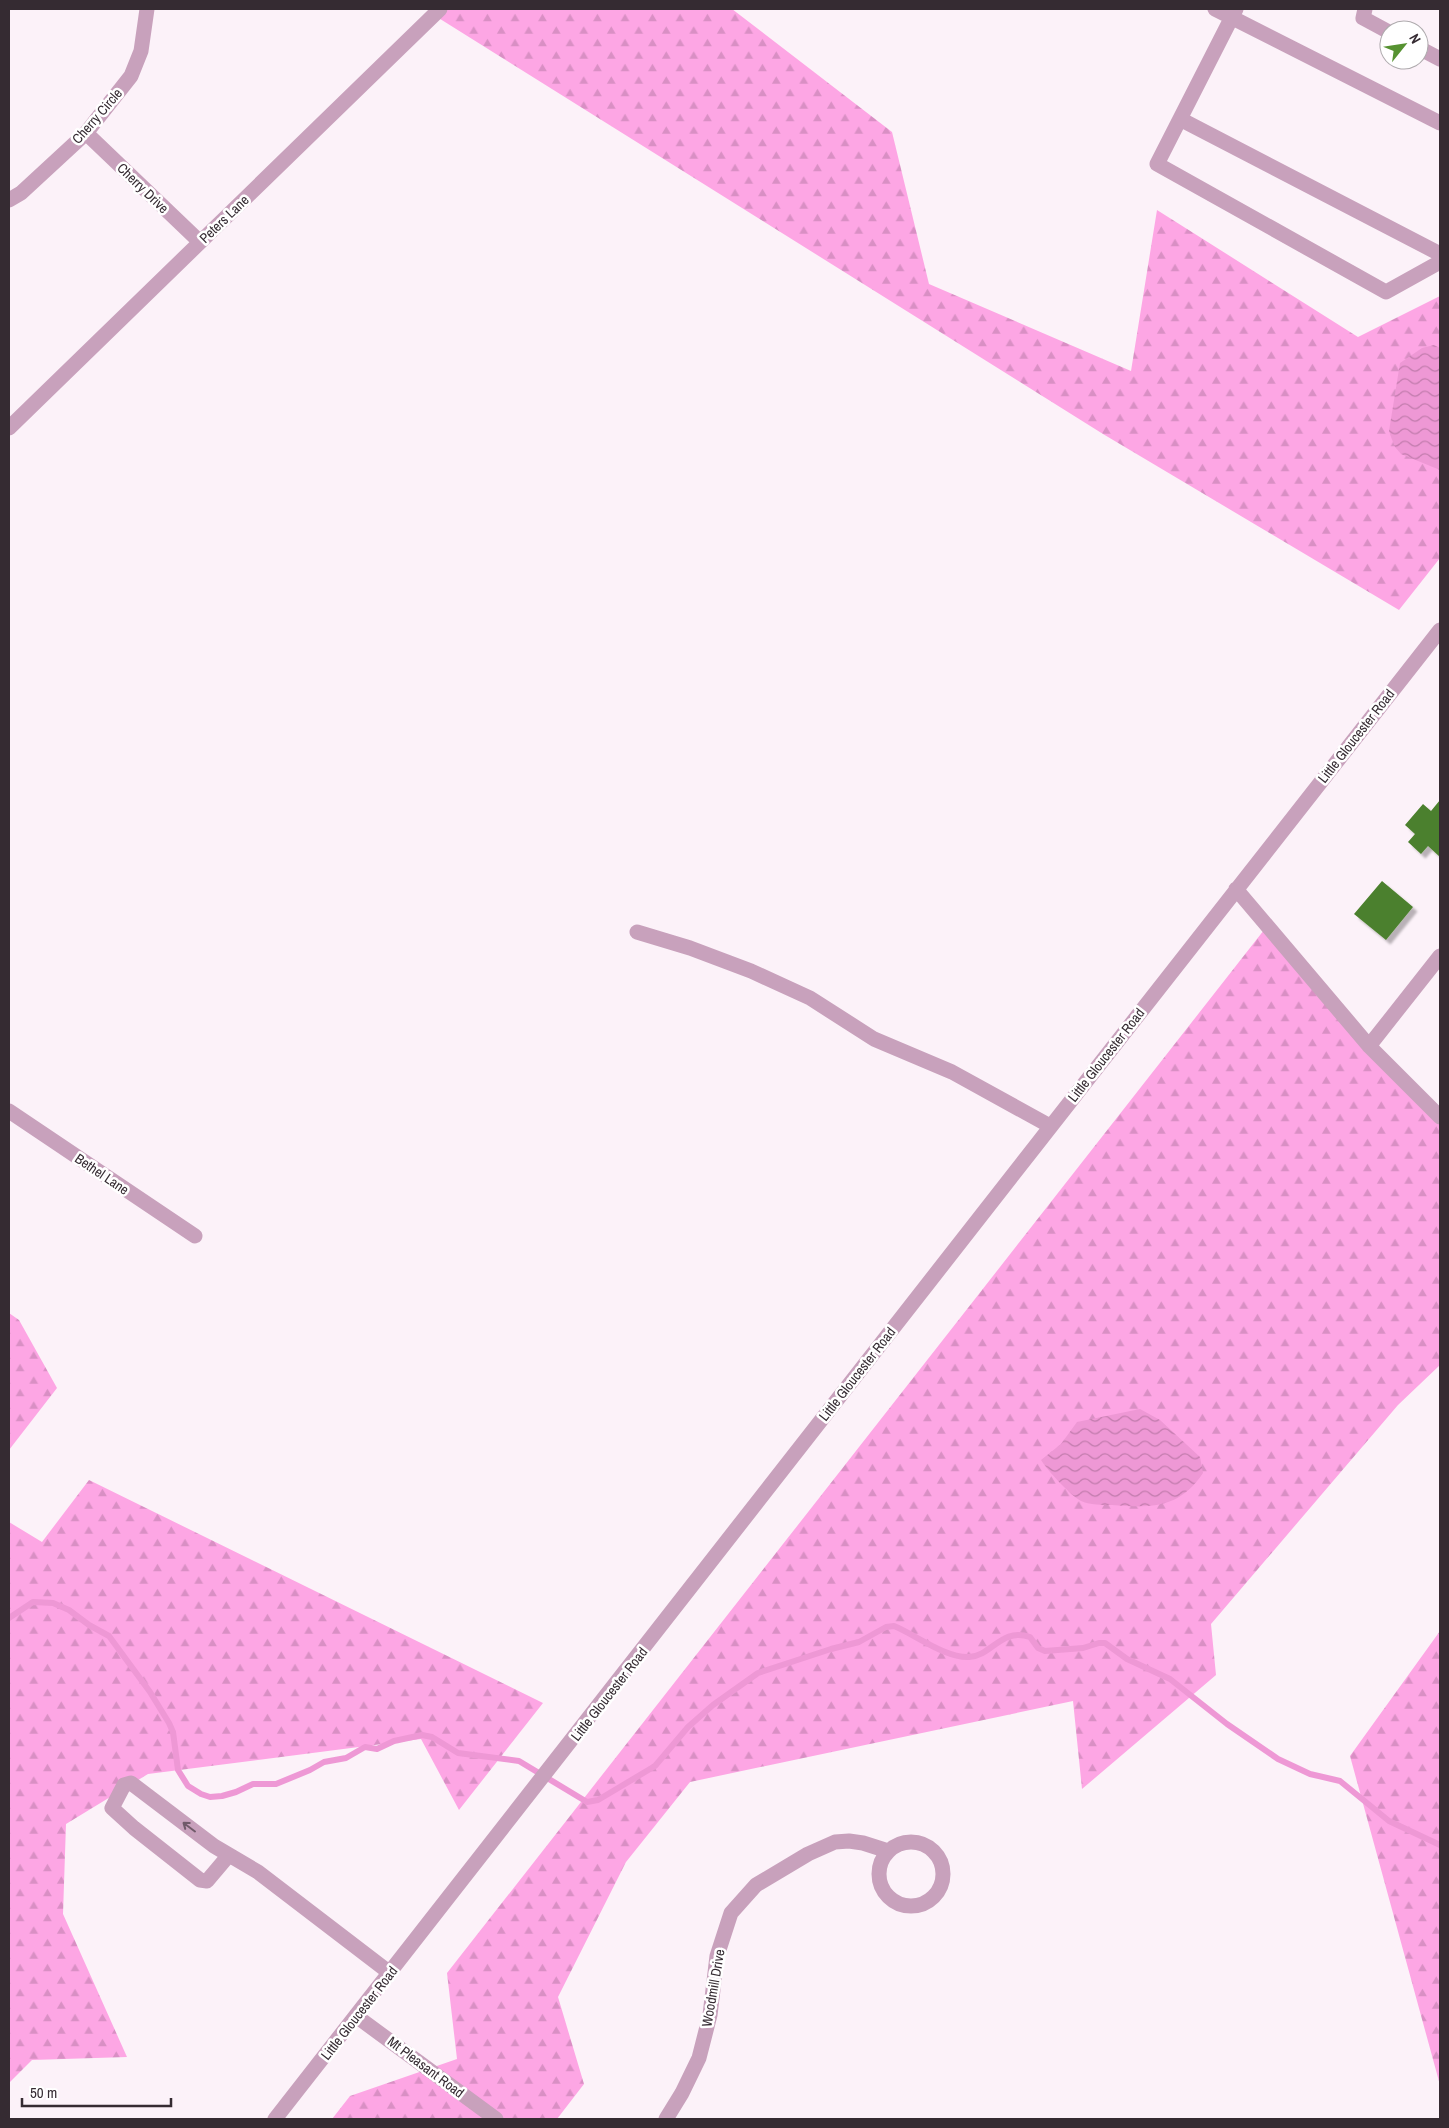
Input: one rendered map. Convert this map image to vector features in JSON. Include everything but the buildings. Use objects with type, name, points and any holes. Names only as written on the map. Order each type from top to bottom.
[{"type":"street","name":"Cherry Circle","points":[[9,200],[21,193],[86,133],[131,76],[141,51],[147,9]]},
{"type":"street","name":"Peters Lane","points":[[9,428],[440,9]]},
{"type":"street","points":[[1215,9],[1234,13],[1440,123]]},
{"type":"street","points":[[1365,9],[1363,18],[1379,27]]},
{"type":"street","points":[[1234,13],[1157,164],[1386,292],[1440,262]]},
{"type":"street","points":[[1180,118],[1440,254]]},
{"type":"street","name":"Cherry Drive","points":[[86,133],[200,242]]},
{"type":"street","name":"Little Gloucester Road","points":[[275,2119],[1050,1126],[1440,630]]},
{"type":"street","points":[[1236,889],[1369,1046],[1440,1117]]},
{"type":"street","points":[[637,932],[690,948],[751,971],[810,998],[874,1039],[952,1072],[1050,1126]]},
{"type":"street","points":[[1369,1046],[1440,956]]},
{"type":"street","name":"Bethel Lane","points":[[9,1111],[195,1236]]},
{"type":"street","points":[[229,1855],[207,1881],[200,1880],[134,1828],[112,1808],[124,1785],[131,1783],[214,1846],[258,1872],[390,1973]]},
{"type":"street","name":"Woodmill Drive","points":[[666,2119],[682,2093],[699,2058],[710,2015],[716,1956],[731,1913],[756,1884],[808,1854],[835,1842],[864,1843],[888,1851]]},
{"type":"street","points":[[910,1842],[921,1843],[933,1850],[940,1860],[942,1881],[930,1899],[913,1906],[902,1904],[892,1899],[884,1891],[880,1881],[879,1868],[888,1851],[899,1844],[910,1842]]},
{"type":"street","name":"Mt Pleasant Road","points":[[356,2016],[496,2119]]},
{"type":"green space","points":[[432,9],[732,9],[892,132],[929,284],[1131,371],[1157,210],[1358,337],[1440,296],[1440,558],[1399,610],[1103,434],[429,12]]},
{"type":"green space","points":[[1264,930],[1440,1111],[1440,1365],[1398,1405],[1211,1624],[1216,1675],[1082,1789],[1073,1701],[690,1782],[626,1862],[558,1997],[584,2084],[557,2119],[332,2119],[350,2096],[457,2059],[447,1973]]},
{"type":"green space","points":[[9,1313],[19,1320],[57,1388],[9,1450]]},
{"type":"green space","points":[[89,1480],[543,1703],[459,1810],[421,1739],[148,1774],[66,1824],[63,1914],[127,2057],[32,2060],[9,2083],[9,1522],[42,1542]]},
{"type":"green space","points":[[1440,1631],[1440,2085],[1350,1756]]},
{"type":"water","points":[[1434,345],[1440,348],[1440,470],[1401,454],[1395,447],[1389,431],[1400,363],[1422,348]]},
{"type":"water","points":[[1140,1409],[1160,1420],[1200,1457],[1203,1473],[1194,1485],[1174,1500],[1152,1506],[1084,1502],[1066,1488],[1041,1460],[1061,1444],[1077,1422]]},
{"type":"waterway","points":[[9,1618],[33,1602],[53,1603],[69,1610],[89,1625],[109,1636],[150,1692],[169,1723],[173,1732],[178,1770],[188,1786],[210,1797],[236,1792],[253,1784],[276,1784],[324,1762],[346,1758],[365,1747],[377,1749],[394,1741],[422,1735],[432,1737],[458,1753],[519,1761],[587,1802],[598,1800],[655,1766],[688,1727],[713,1705],[758,1673],[831,1649],[859,1642],[886,1627],[894,1626],[950,1654],[969,1657],[984,1652],[1004,1639],[1020,1635],[1030,1637],[1038,1648],[1045,1651],[1083,1648],[1105,1643],[1127,1659],[1170,1679],[1227,1724],[1278,1759],[1310,1774],[1340,1781],[1389,1821],[1440,1845]]}]
